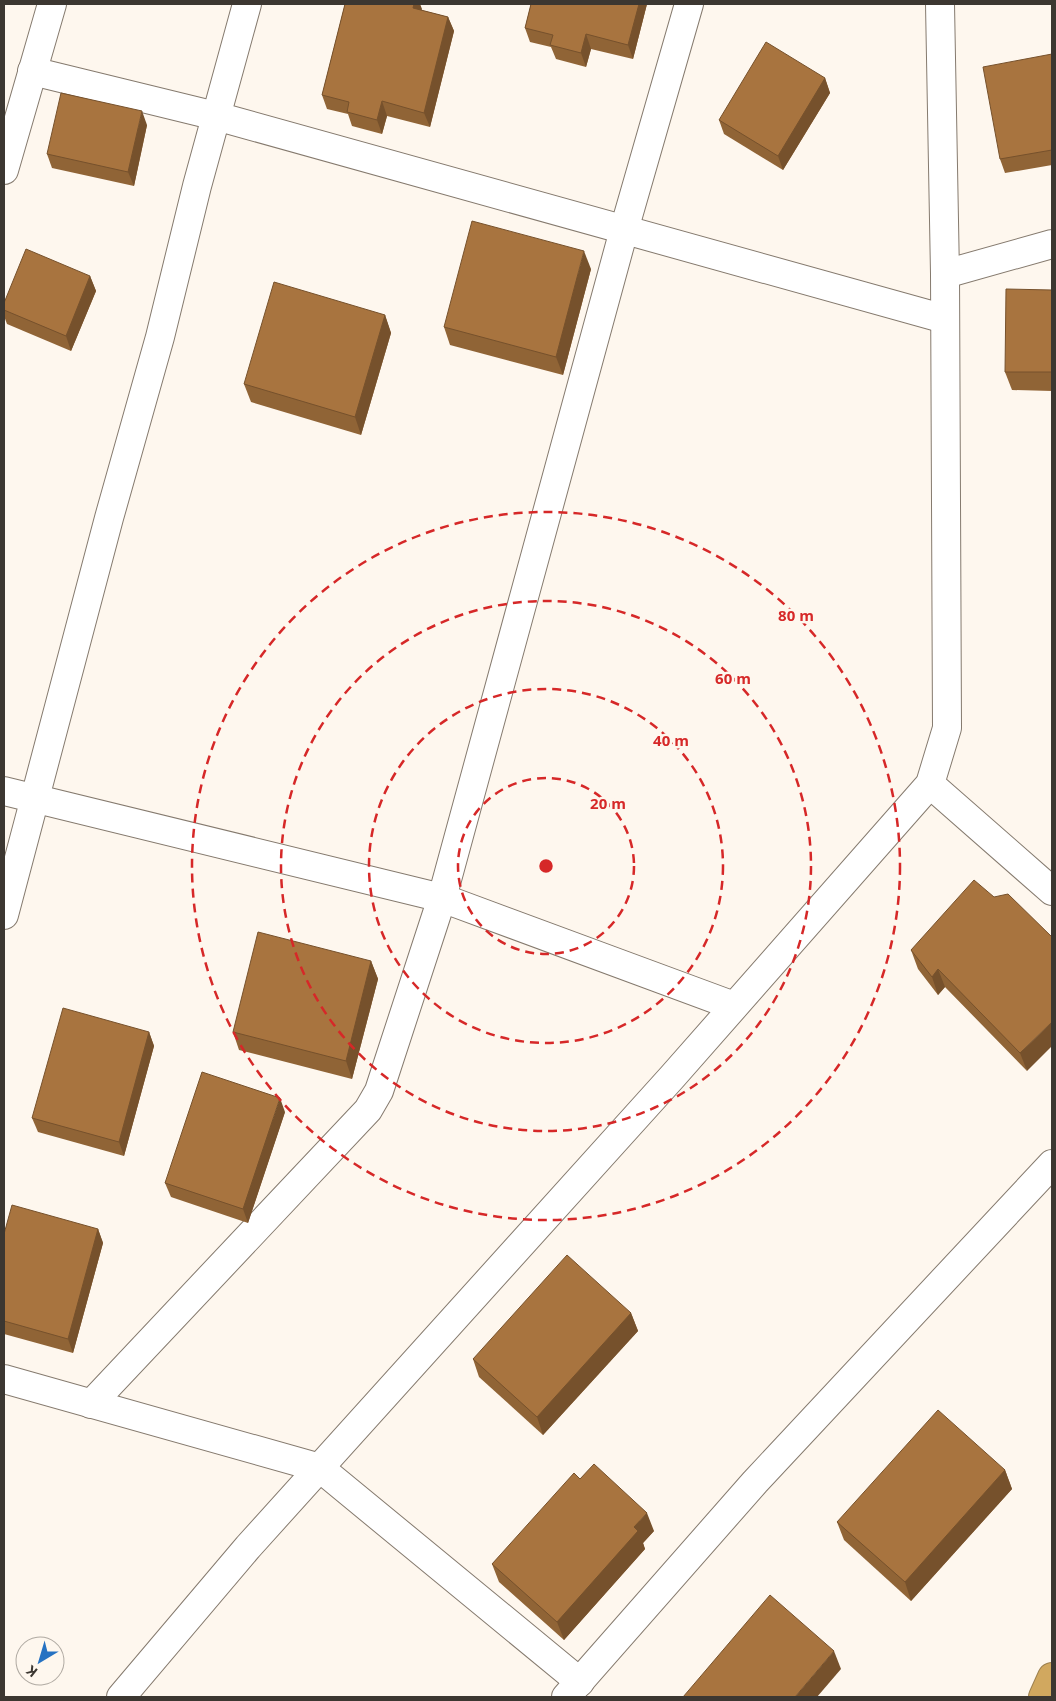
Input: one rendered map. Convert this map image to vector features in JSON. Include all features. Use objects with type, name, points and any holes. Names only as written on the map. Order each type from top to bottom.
[{"type":"highway","points":[[1043,1697],[1052,1677]]},
{"type":"street","points":[[6,155],[52,4]]},
{"type":"street","points":[[4,915],[109,518],[160,337],[197,186],[247,4]]},
{"type":"street","points":[[91,1404],[368,1110],[379,1091],[442,898],[624,230],[689,4]]},
{"type":"street","points":[[121,1697],[248,1547],[734,1006],[930,784],[947,728],[945,274],[940,4]]},
{"type":"street","points":[[32,71],[216,116],[945,318]]},
{"type":"street","points":[[945,274],[1052,244]]},
{"type":"street","points":[[930,784],[1052,891]]},
{"type":"street","points":[[4,791],[442,898],[734,1006]]},
{"type":"street","points":[[4,1379],[320,1468],[573,1689],[755,1482],[1052,1164]]},
{"type":"building","points":[[345,4],[414,4],[413,8],[448,17],[424,113],[382,101],[377,120],[347,112],[349,102],[322,95]]},
{"type":"building","points":[[531,4],[639,4],[628,45],[586,34],[581,53],[550,45],[553,35],[525,28]]},
{"type":"building","points":[[766,42],[825,78],[778,156],[719,120]]},
{"type":"building","points":[[1052,54],[1052,150],[1000,159],[983,67]]},
{"type":"building","points":[[61,93],[142,111],[128,172],[47,154]]},
{"type":"building","points":[[472,221],[584,251],[556,357],[444,327]]},
{"type":"building","points":[[26,249],[90,276],[66,336],[4,310],[4,303]]},
{"type":"building","points":[[274,282],[385,315],[355,417],[244,384]]},
{"type":"building","points":[[1006,289],[1052,290],[1052,372],[1005,372]]},
{"type":"building","points":[[974,880],[994,897],[1008,894],[1052,937],[1052,1022],[1020,1053],[938,969],[932,977],[911,950]]},
{"type":"building","points":[[258,932],[371,961],[346,1061],[233,1032]]},
{"type":"building","points":[[63,1008],[149,1032],[119,1142],[32,1118]]},
{"type":"building","points":[[202,1072],[280,1098],[243,1209],[165,1183]]},
{"type":"building","points":[[12,1205],[98,1229],[68,1339],[4,1321],[4,1234]]},
{"type":"building","points":[[567,1255],[631,1313],[537,1417],[473,1359]]},
{"type":"building","points":[[938,1410],[1005,1470],[905,1582],[837,1522]]},
{"type":"building","points":[[594,1464],[647,1513],[634,1527],[638,1531],[557,1622],[492,1564],[574,1473],[580,1479]]},
{"type":"building","points":[[770,1595],[834,1651],[795,1697],[683,1697]]}]
